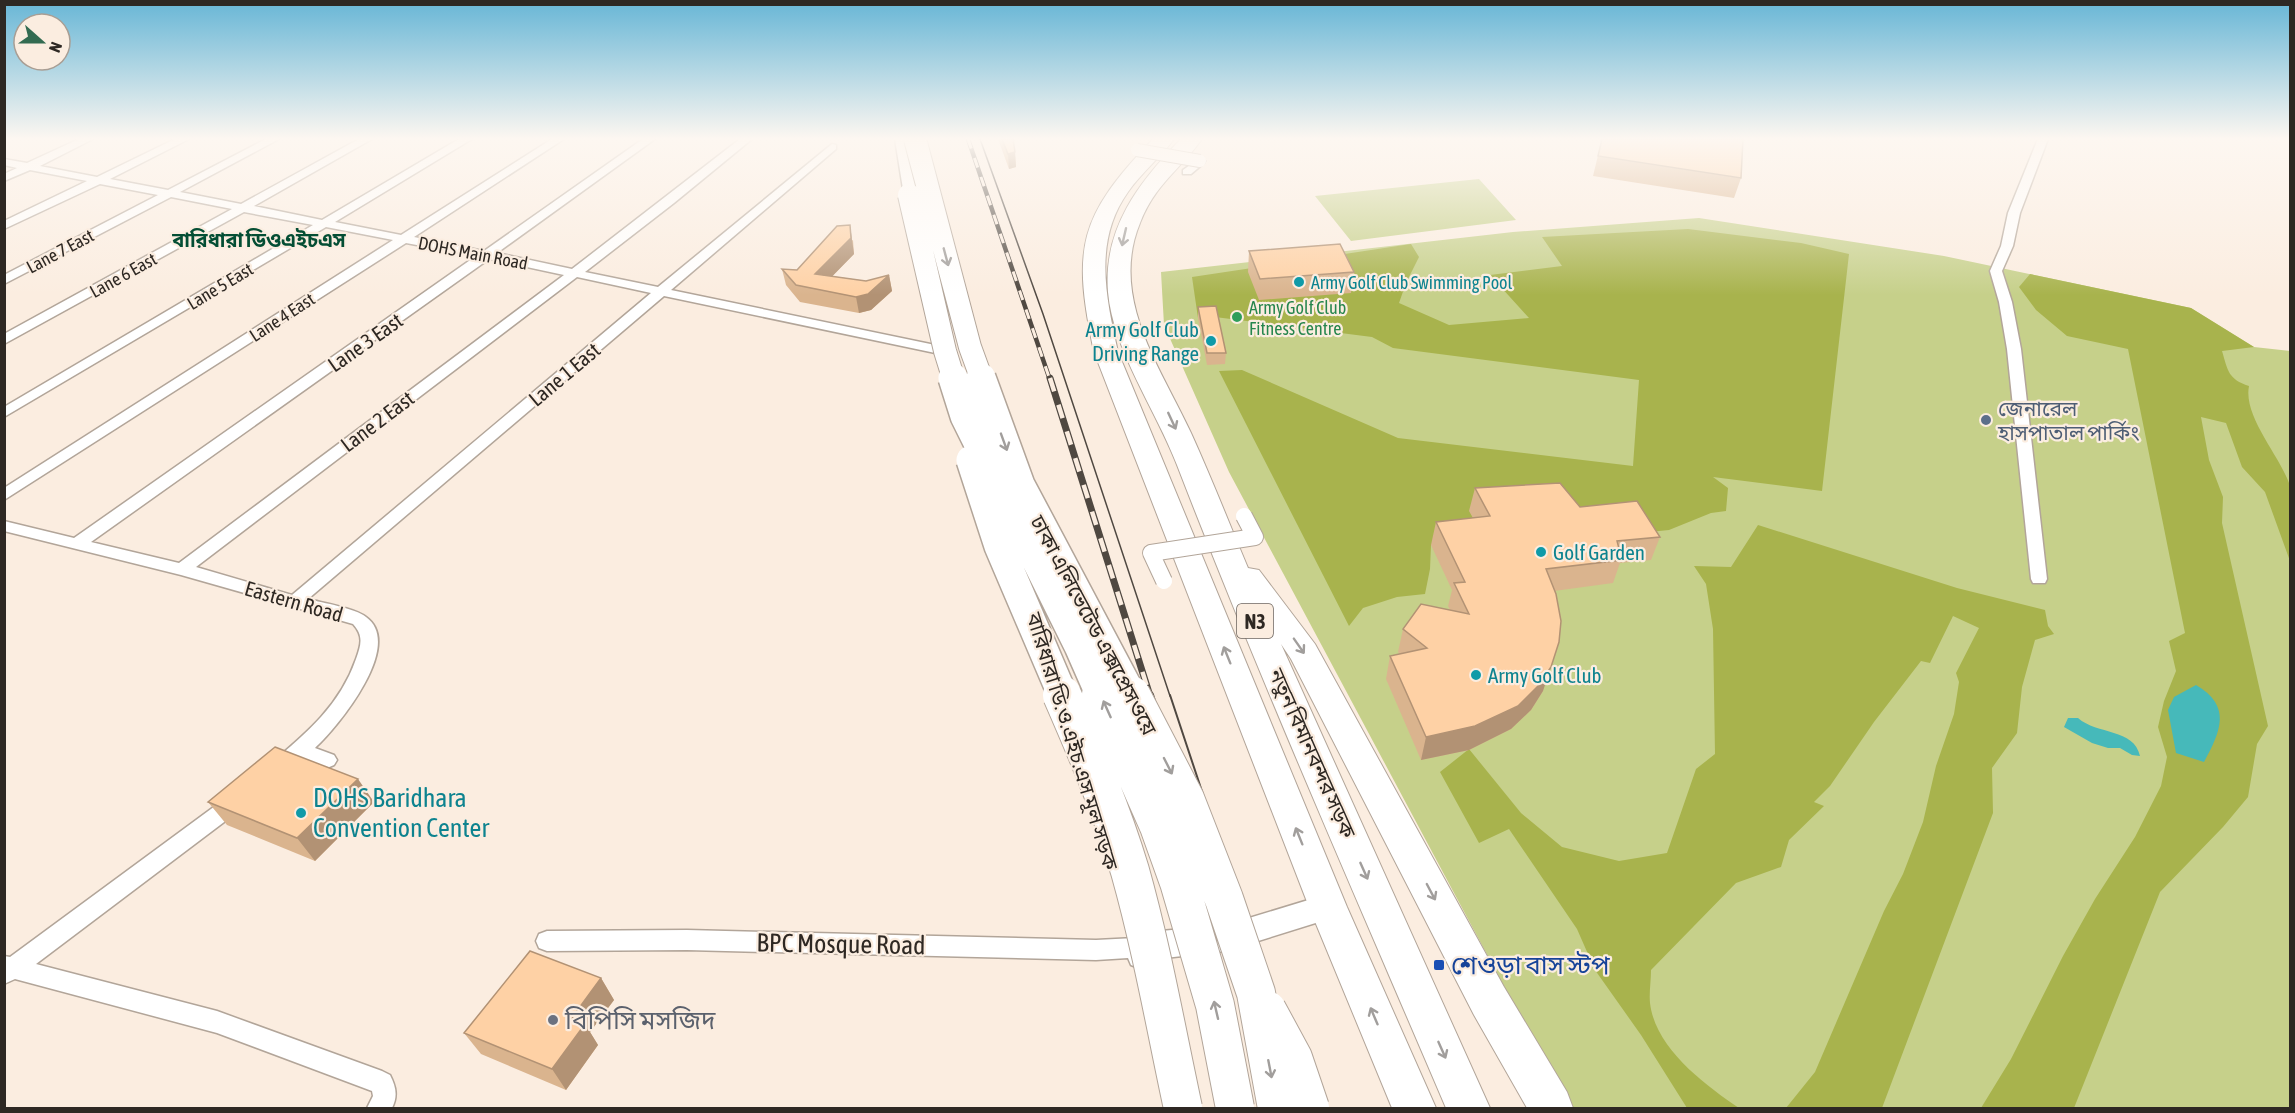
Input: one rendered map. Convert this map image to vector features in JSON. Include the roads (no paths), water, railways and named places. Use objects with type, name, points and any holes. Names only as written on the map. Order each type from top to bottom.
[{"type":"highway","name":"ঢাকা এলিভেটেড এক্সপ্রেসওয়ে","points":[[908,191],[945,351],[965,416],[1079,646],[1159,826],[1179,882],[1215,1005],[1235,1108]]},
{"type":"highway","name":"ঢাকা এলিভেটেড এক্সপ্রেসওয়ে","points":[[929,191],[970,347],[1020,485],[1185,800],[1224,899],[1256,993],[1277,1108]]},
{"type":"highway","name":"নতুন বিমানবন্দর সড়ক","points":[[1117,191],[1098,224],[1094,237],[1092,262],[1098,319],[1106,352],[1328,907],[1414,1108]]},
{"type":"highway","name":"নতুন বিমানবন্দর সড়ক","points":[[1147,191],[1131,214],[1123,239],[1119,265],[1120,295],[1128,324],[1183,444],[1224,550],[1468,1108]]},
{"type":"highway","points":[[965,416],[963,434],[999,546],[1086,750],[1129,868],[1146,931],[1183,1108]]},
{"type":"highway","points":[[1224,550],[1265,599],[1304,652],[1517,1050],[1551,1108]]},
{"type":"highway","points":[[1256,993],[1281,1033],[1304,1084],[1310,1108]]},
{"type":"street","points":[[4,226],[76,191]]},
{"type":"street","name":"DOHS Main Road","points":[[149,191],[488,255],[940,350]]},
{"type":"street","name":"Lane 7 East","points":[[4,280],[175,191]]},
{"type":"street","name":"Lane 6 East","points":[[4,340],[274,191]]},
{"type":"street","name":"Lane 5 East","points":[[4,413],[380,191]]},
{"type":"street","name":"Lane 4 East","points":[[4,495],[478,191]]},
{"type":"street","name":"Lane 3 East","points":[[78,543],[577,191]]},
{"type":"street","name":"Lane 2 East","points":[[182,569],[682,191]]},
{"type":"street","name":"Lane 1 East","points":[[295,601],[780,191]]},
{"type":"street","name":"বারিধারা ডি.ও.এইচ.এস মূল সড়ক","points":[[911,191],[940,350],[1019,561],[1135,948]]},
{"type":"street","points":[[2023,191],[2014,213],[2007,246],[1996,271],[2006,297],[2012,333],[2028,455],[2039,579]]},
{"type":"street","points":[[1164,581],[1151,553],[1255,537],[1244,516]]},
{"type":"street","name":"Eastern Road","points":[[4,526],[182,569],[359,620],[369,629],[370,641],[348,700],[324,729],[267,778]]},
{"type":"street","points":[[300,750],[327,760]]},
{"type":"street","points":[[7,969],[250,792]]},
{"type":"street","points":[[1170,1108],[1145,973],[1135,948],[1226,938],[1328,907]]},
{"type":"street","name":"BPC Mosque Road","points":[[546,941],[687,940],[1096,950],[1135,948]]},
{"type":"street","points":[[7,969],[218,1022],[382,1083],[385,1098],[379,1108]]},
{"type":"water","points":[[2196,685],[2207,693],[2219,710],[2218,730],[2204,762],[2176,753],[2168,710],[2174,697]]},
{"type":"water","points":[[2068,718],[2078,718],[2095,727],[2123,736],[2136,747],[2140,756],[2132,755],[2120,748],[2108,748],[2092,743],[2064,727]]},
{"type":"tram line","points":[[999,191],[1043,314],[1170,696]]},
{"type":"tram line","points":[[1170,695],[1307,1108]]},
{"type":"railway","points":[[986,191],[1050,380]]},
{"type":"railway","points":[[1050,378],[1150,696]]},
{"type":"railway","points":[[1150,695],[1226,938],[1284,1108]]},
{"type":"place","name":"Army Golf Club Swimming Pool","points":[[1299,282]]},
{"type":"place","name":"Army Golf Club Fitness Centre","points":[[1237,317]]},
{"type":"place","name":"Army Golf Club Driving Range","points":[[1211,341]]},
{"type":"place","name":"জেনারেল হাসপাতাল পার্কিং","points":[[1986,420]]},
{"type":"place","name":"Golf Garden","points":[[1541,552]]},
{"type":"place","name":"Army Golf Club","points":[[1476,675]]},
{"type":"place","name":"DOHS Baridhara Convention Center","points":[[301,813]]},
{"type":"place","name":"শেওড়া বাস স্টপ","points":[[1439,965]]},
{"type":"place","name":"বিপিসি মসজিদ","points":[[553,1020]]},
{"type":"district","name":"বারিধারা ডিওএইচএস","points":[[259,239]]}]
